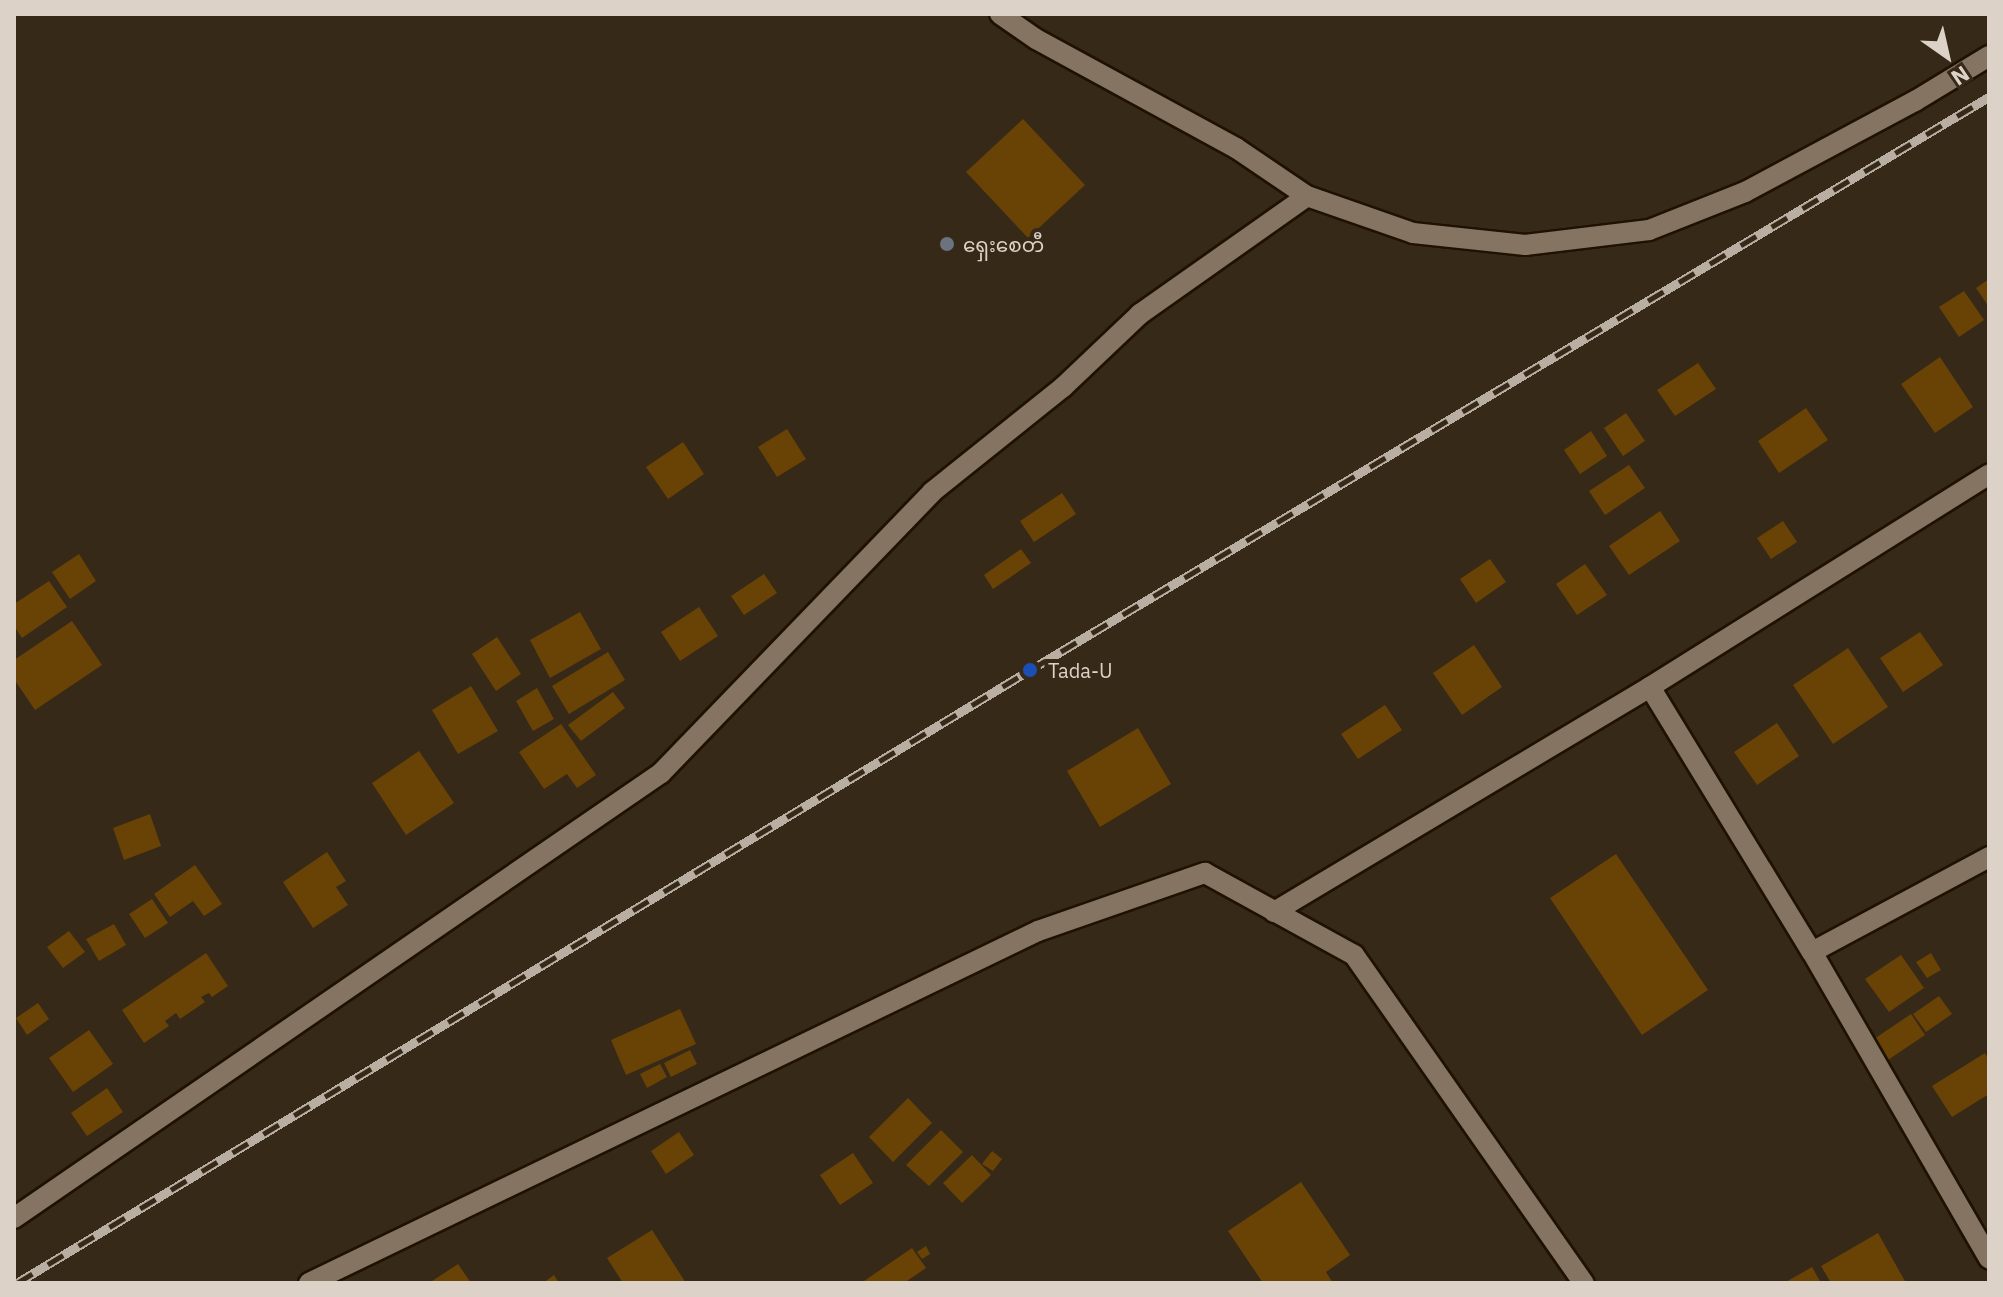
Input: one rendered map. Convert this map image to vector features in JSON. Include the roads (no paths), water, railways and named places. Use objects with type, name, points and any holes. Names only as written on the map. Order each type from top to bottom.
[{"type":"street","points":[[1000,14],[1036,39],[1236,148],[1307,196],[1413,233],[1525,245],[1649,230],[1745,192],[1915,101],[1989,56]]},
{"type":"street","points":[[14,1218],[661,773],[932,492],[1063,387],[1140,314],[1307,196]]},
{"type":"street","points":[[1274,912],[1650,687],[1989,474]]},
{"type":"street","points":[[1650,687],[1812,952],[1989,1258]]},
{"type":"street","points":[[1812,952],[1989,857]]},
{"type":"street","points":[[309,1283],[342,1276],[1038,931],[1205,873],[1354,955],[1584,1283]]},
{"type":"railway","points":[[17,1283],[1030,670],[1989,97]]},
{"type":"place","name":"ရှေးစေတီ","points":[[947,244]]},
{"type":"place","name":"Tada-U","points":[[1030,670]]}]
